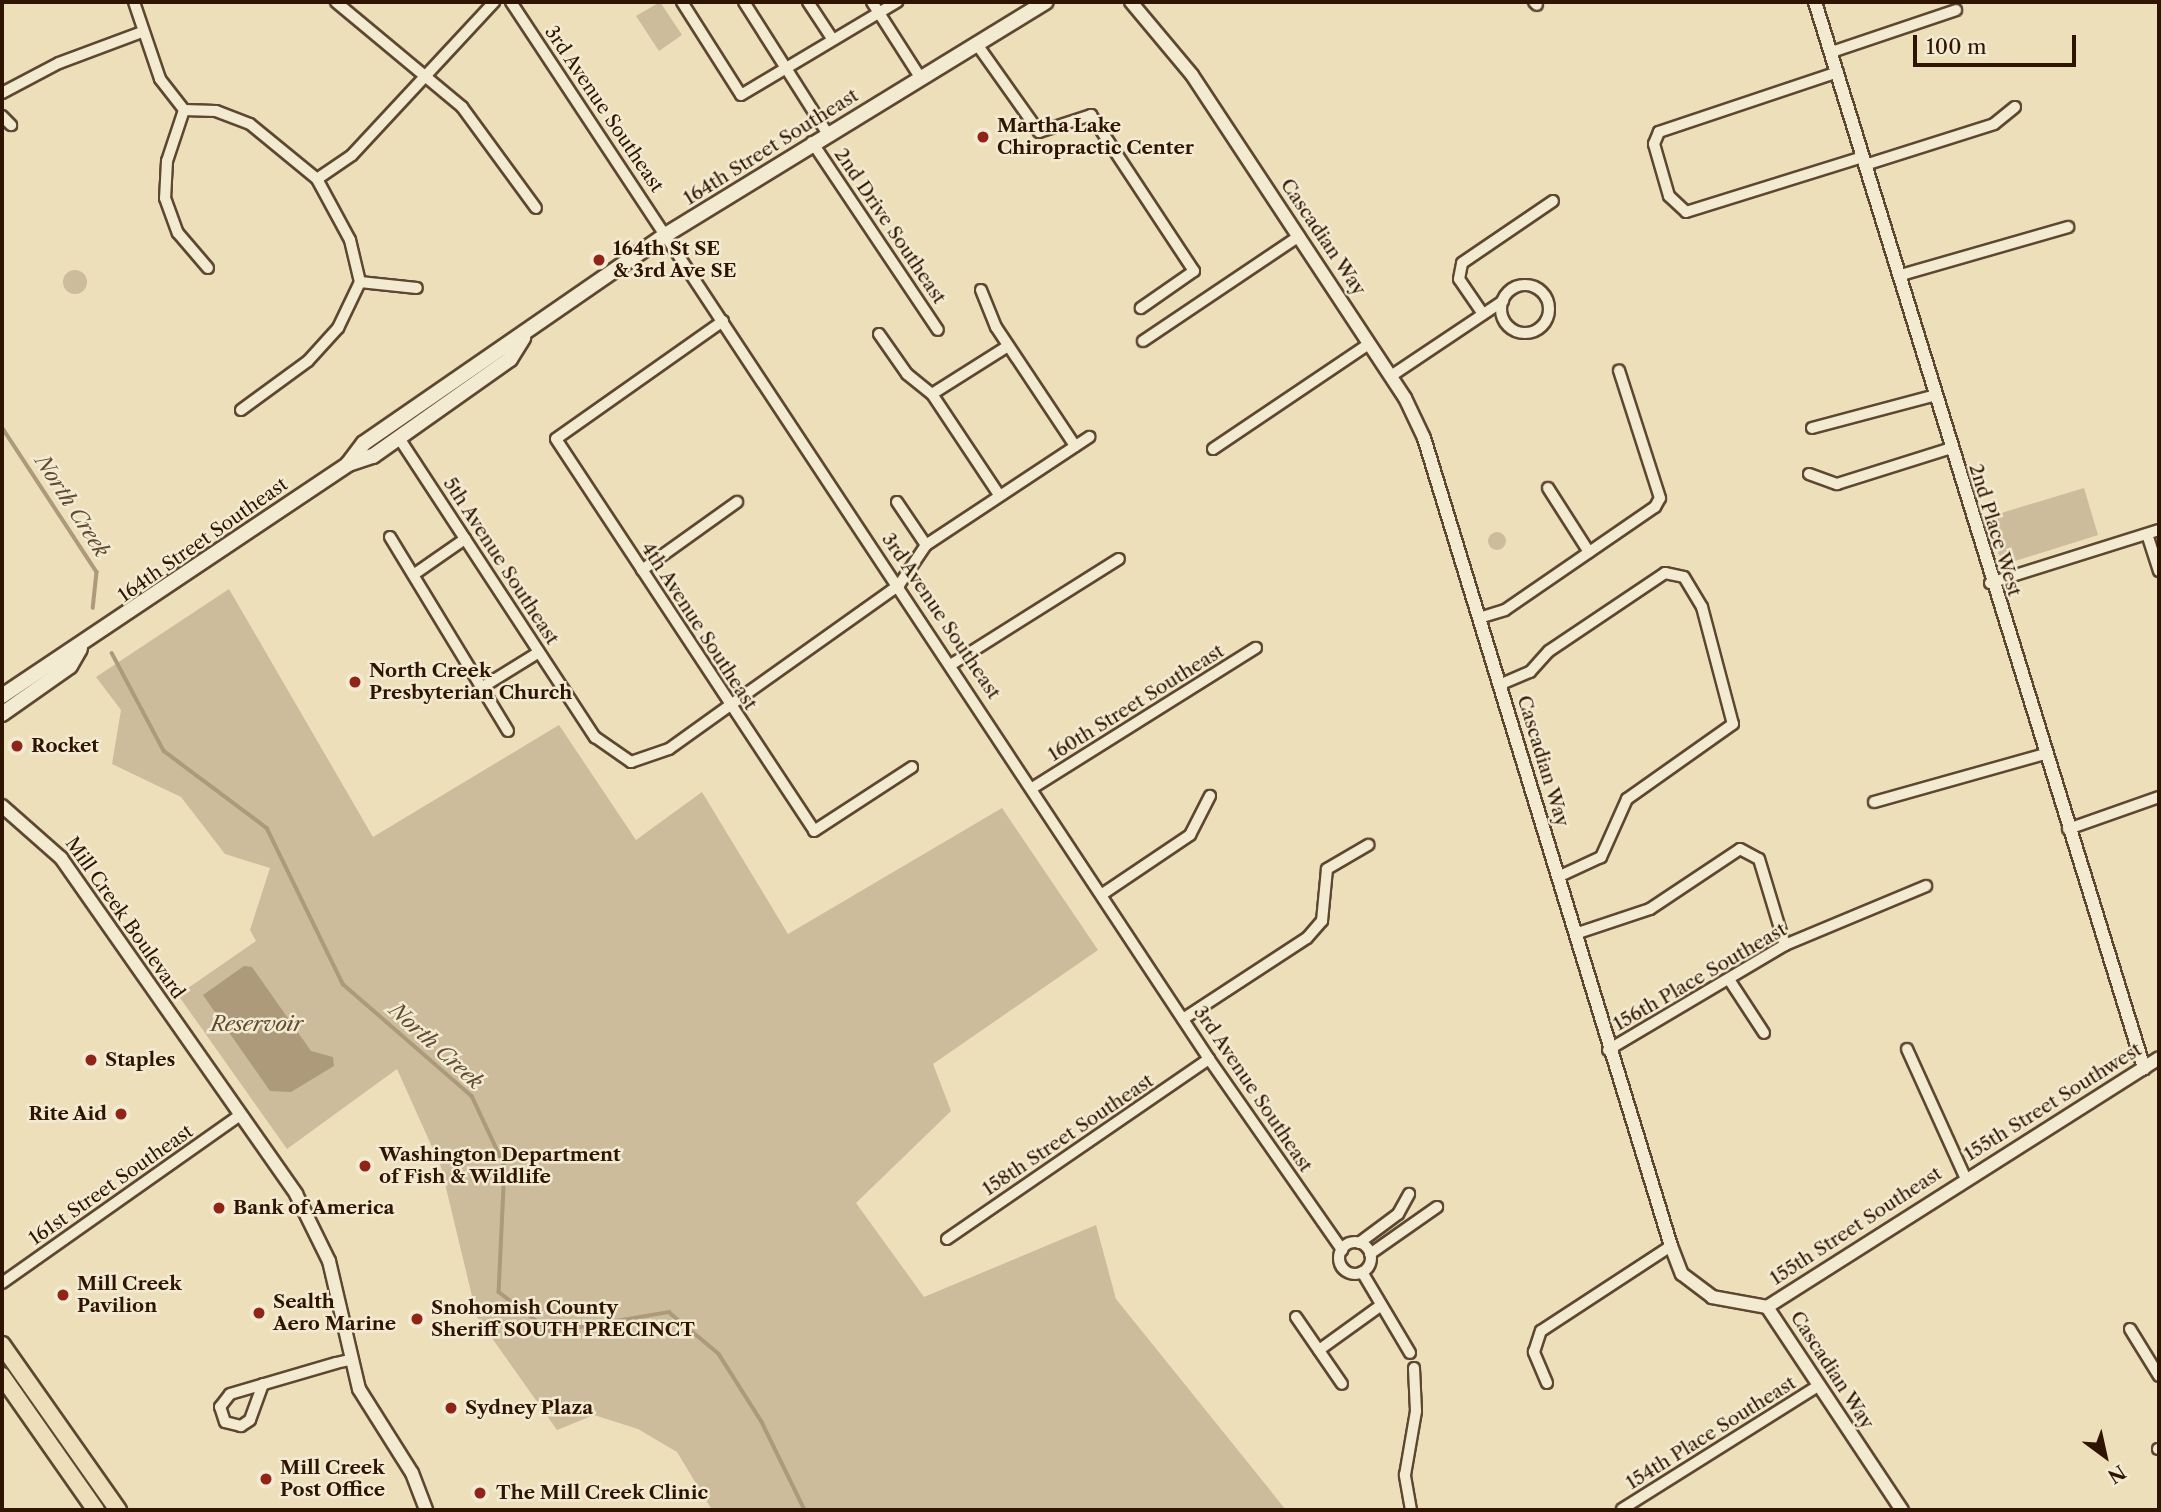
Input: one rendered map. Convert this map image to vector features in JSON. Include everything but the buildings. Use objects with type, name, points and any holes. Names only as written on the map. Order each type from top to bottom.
[{"type":"main road","name":"164th Street Southeast","points":[[348,464],[364,443],[498,348],[524,337],[667,234],[812,142],[1046,2]]},
{"type":"main road","name":"164th Street Southeast","points":[[2,696],[80,649],[348,464],[399,438],[510,359],[524,337]]},
{"type":"main road","name":"164th Street Southeast","points":[[2,714],[70,666],[80,649]]},
{"type":"main road","points":[[2,1345],[118,1510]]},
{"type":"main road","points":[[2,1359],[20,1373]]},
{"type":"main road","points":[[2,1376],[96,1510]]},
{"type":"street","points":[[134,2],[160,79],[184,110]]},
{"type":"street","points":[[336,2],[422,78],[462,107],[536,208]]},
{"type":"street","points":[[317,179],[352,155],[494,2]]},
{"type":"street","name":"3rd Avenue Southeast","points":[[511,2],[1104,893],[1209,1059],[1342,1250]]},
{"type":"street","points":[[682,2],[741,95],[897,2]]},
{"type":"street","name":"2nd Drive Southeast","points":[[744,2],[827,133]]},
{"type":"street","points":[[808,2],[833,40]]},
{"type":"street","points":[[872,2],[920,77]]},
{"type":"street","name":"Cascadian Way","points":[[1131,2],[1192,75],[1370,342],[1424,438],[1608,1050],[1682,1273],[1712,1297],[1767,1307],[1902,1510]]},
{"type":"street","name":"2nd Place West","points":[[1815,2],[1901,275],[1990,583],[2144,1068]]},
{"type":"street","points":[[1832,52],[1956,10]]},
{"type":"street","points":[[2,93],[71,57],[142,32]]},
{"type":"street","points":[[976,43],[1039,132],[1091,116],[1194,271],[1142,308]]},
{"type":"street","points":[[1838,72],[1659,132],[1654,144],[1675,208],[1686,212],[1994,124],[2015,107]]},
{"type":"street","points":[[184,110],[216,111],[250,124],[317,179],[350,240],[360,282],[338,328],[308,361],[241,410]]},
{"type":"street","points":[[184,110],[167,161],[164,198],[178,233],[208,268]]},
{"type":"street","points":[[2,116],[11,125]]},
{"type":"street","name":"2nd Drive Southeast","points":[[812,142],[938,330]]},
{"type":"street","points":[[1483,314],[1460,279],[1460,266],[1553,201]]},
{"type":"street","points":[[1901,275],[2068,227]]},
{"type":"street","points":[[1143,341],[1299,236]]},
{"type":"street","points":[[360,282],[417,288]]},
{"type":"street","points":[[1391,376],[1503,301],[1519,286],[1537,288],[1548,303],[1546,321],[1531,333],[1513,330],[1502,316],[1503,301]]},
{"type":"street","points":[[981,290],[1008,346],[1075,446]]},
{"type":"street","name":"4th Avenue Southeast","points":[[723,321],[556,439],[729,706],[814,831],[912,767]]},
{"type":"street","points":[[879,334],[907,374],[932,394],[999,495]]},
{"type":"street","points":[[1213,449],[1370,342]]},
{"type":"street","points":[[932,394],[1008,346]]},
{"type":"street","points":[[1479,618],[1505,610],[1589,552],[1660,498],[1619,370]]},
{"type":"street","points":[[1812,428],[1936,395]]},
{"type":"street","points":[[729,706],[899,585],[926,545],[1089,437]]},
{"type":"street","name":"5th Avenue Southeast","points":[[399,438],[605,750],[631,762],[669,749],[729,706]]},
{"type":"street","points":[[1809,474],[1837,484],[1951,448]]},
{"type":"street","points":[[1548,488],[1589,552]]},
{"type":"street","points":[[642,570],[737,502]]},
{"type":"street","points":[[897,502],[926,545]]},
{"type":"street","points":[[1990,583],[2159,530]]},
{"type":"street","points":[[2147,534],[2159,571]]},
{"type":"street","points":[[390,537],[416,573],[451,646],[508,731]]},
{"type":"street","points":[[416,573],[465,538]]},
{"type":"street","points":[[952,664],[1119,559]]},
{"type":"street","points":[[1500,685],[1530,672],[1549,650],[1674,572],[1702,607],[1733,724],[1627,799],[1601,858],[1558,877]]},
{"type":"street","name":"160th Street Southeast","points":[[1034,787],[1256,648]]},
{"type":"street","points":[[481,688],[540,652]]},
{"type":"street","points":[[1874,802],[2045,754]]},
{"type":"street","points":[[1104,893],[1190,835],[1210,796]]},
{"type":"street","points":[[2068,829],[2159,797]]},
{"type":"street","name":"Mill Creek Boulevard","points":[[2,806],[61,858],[296,1194],[325,1252],[349,1360],[426,1510]]},
{"type":"street","points":[[1183,1019],[1312,933],[1324,915],[1327,869],[1368,845]]},
{"type":"street","points":[[1575,934],[1650,909],[1740,849],[1759,859],[1785,946]]},
{"type":"street","name":"156th Place Southeast","points":[[1608,1050],[1730,981],[1785,946],[1926,886]]},
{"type":"street","points":[[1730,981],[1764,1032]]},
{"type":"street","points":[[1907,1049],[1966,1179]]},
{"type":"street","name":"155th Street Southwest","points":[[1966,1179],[2159,1058]]},
{"type":"street","name":"158th Street Southeast","points":[[947,1239],[1209,1059]]},
{"type":"street","name":"161st Street Southeast","points":[[2,1283],[240,1115]]},
{"type":"street","name":"155th Street Southeast","points":[[1767,1307],[1966,1179]]},
{"type":"street","points":[[1363,1272],[1343,1269],[1342,1250],[1359,1243],[1398,1214],[1409,1194]]},
{"type":"street","points":[[1410,1353],[1380,1306],[1363,1272],[1370,1254],[1437,1207]]},
{"type":"street","points":[[1359,1243],[1370,1254]]},
{"type":"street","points":[[1547,1383],[1534,1352],[1541,1331],[1671,1245]]},
{"type":"street","points":[[1319,1350],[1380,1306]]},
{"type":"street","points":[[1296,1317],[1342,1384]]},
{"type":"street","points":[[2130,1329],[2159,1376]]},
{"type":"street","points":[[263,1384],[250,1420],[235,1426],[225,1422],[220,1407],[225,1397],[263,1384],[349,1360]]},
{"type":"street","points":[[1411,1510],[1405,1475],[1416,1411],[1414,1368]]},
{"type":"street","name":"154th Place Southeast","points":[[1622,1509],[1818,1386]]},
{"type":"shaded area","points":[[660,2],[682,35],[659,51],[636,16]]},
{"type":"shaded area","points":[[75,270],[86,277],[87,282],[80,293],[75,294],[64,287],[63,282],[70,271]]},
{"type":"shaded area","points":[[2084,488],[2098,535],[2012,562],[1999,555],[1988,517]]},
{"type":"shaded area","points":[[1497,532],[1503,535],[1506,541],[1503,547],[1497,550],[1491,547],[1488,541],[1491,535]]},
{"type":"shaded area","points":[[229,589],[373,837],[559,725],[636,840],[702,792],[788,934],[1002,808],[1098,950],[933,1064],[951,1111],[856,1203],[924,1297],[1096,1225],[1116,1299],[1286,1510],[712,1510],[677,1452],[638,1429],[594,1415],[557,1430],[477,1317],[441,1167],[397,1069],[287,1149],[178,995],[256,941],[250,930],[270,868],[225,854],[181,797],[112,764],[121,710],[96,677]]},
{"type":"water","name":"Reservoir","points":[[244,966],[252,967],[311,1051],[333,1057],[334,1066],[291,1092],[270,1091],[203,995]]},
{"type":"waterway","name":"North Creek","points":[[2,427],[97,572],[93,608]]},
{"type":"waterway","name":"North Creek","points":[[112,653],[164,751],[267,828],[343,984],[472,1096],[505,1166],[499,1292],[551,1332],[669,1312],[719,1354],[762,1422],[805,1510]]},
{"type":"place","name":"Martha Lake Chiropractic Center","points":[[983,137]]},
{"type":"place","name":"164th St SE & 3rd Ave SE","points":[[599,260]]},
{"type":"place","name":"North Creek Presbyterian Church","points":[[355,682]]},
{"type":"place","name":"Rocket","points":[[17,746]]},
{"type":"place","name":"Staples","points":[[91,1060]]},
{"type":"place","name":"Rite Aid","points":[[121,1114]]},
{"type":"place","name":"Washington Department of Fish & Wildlife","points":[[365,1166]]},
{"type":"place","name":"Bank of America","points":[[219,1208]]},
{"type":"place","name":"Mill Creek Pavilion","points":[[63,1295]]},
{"type":"place","name":"Sealth Aero Marine","points":[[259,1313]]},
{"type":"place","name":"Snohomish County Sheriff SOUTH PRECINCT","points":[[417,1319]]},
{"type":"place","name":"Sydney Plaza","points":[[451,1408]]},
{"type":"place","name":"Mill Creek Post Office","points":[[266,1479]]},
{"type":"place","name":"The Mill Creek Clinic","points":[[480,1493]]}]
